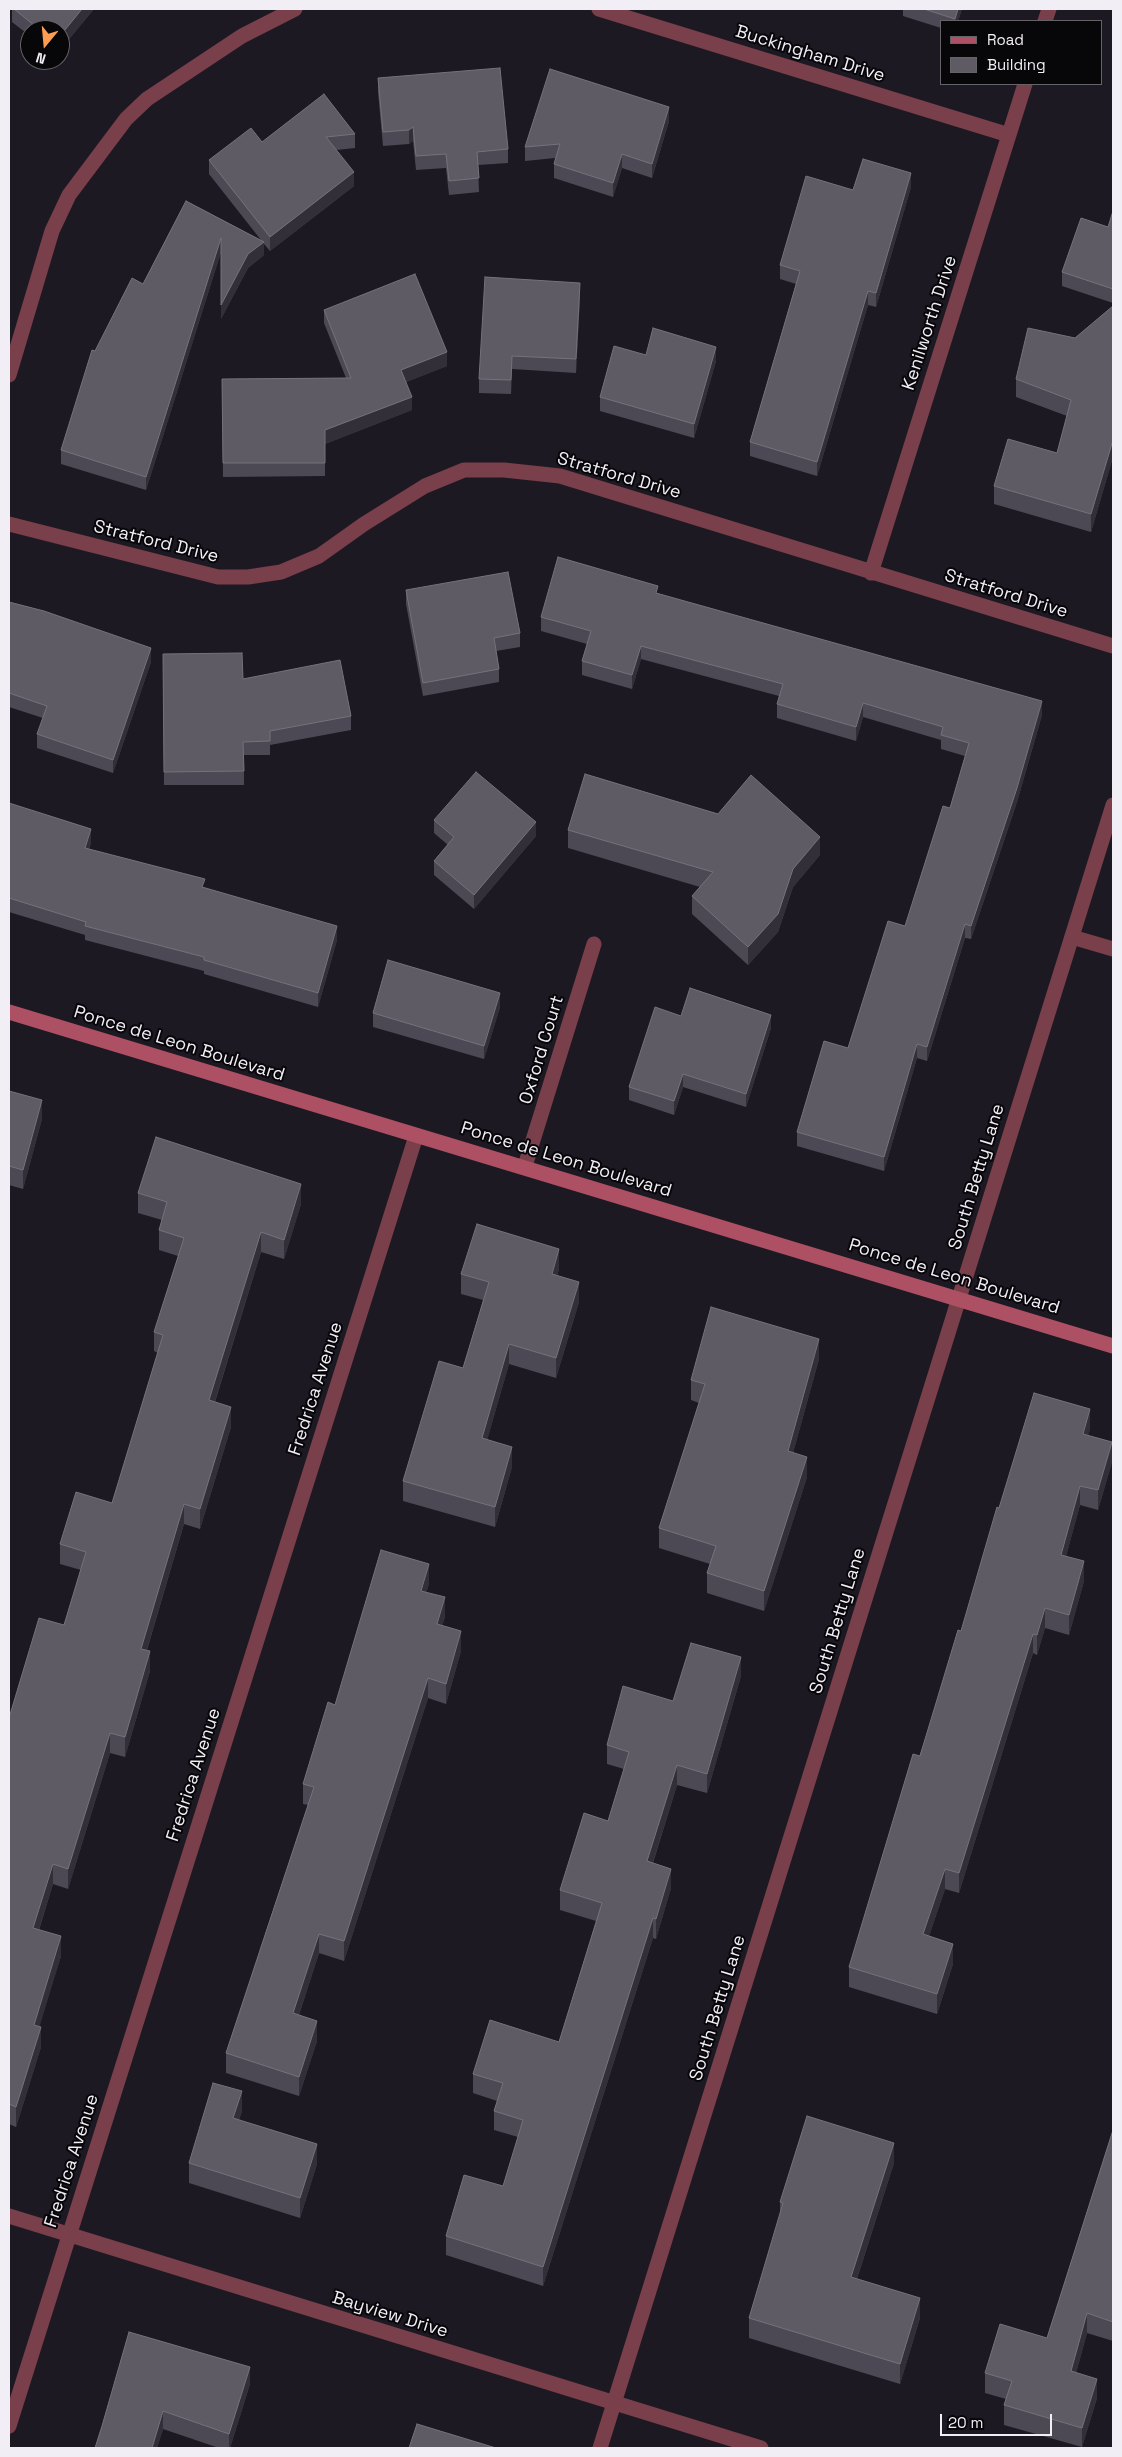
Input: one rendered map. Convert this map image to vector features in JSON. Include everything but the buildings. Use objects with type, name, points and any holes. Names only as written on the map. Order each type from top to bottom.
[{"type":"street","points":[[9,375],[52,231],[69,196],[126,119],[147,99],[242,36],[295,9]]},
{"type":"street","name":"Buckingham Drive","points":[[600,9],[1009,135]]},
{"type":"street","name":"Kenilworth Drive","points":[[871,573],[1025,85]]},
{"type":"street","name":"Stratford Drive","points":[[9,524],[218,577],[248,577],[281,572],[319,556],[364,524],[425,486],[464,470],[504,470],[560,476],[1113,646]]},
{"type":"street","name":"South Betty Lane","points":[[600,2448],[1113,805]]},
{"type":"street","points":[[1072,937],[1113,949]]},
{"type":"street","name":"Oxford Court","points":[[525,1166],[594,944]]},
{"type":"street","name":"Ponce de Leon Boulevard","points":[[9,1012],[416,1136],[525,1166],[1113,1346]]},
{"type":"street","name":"Fredrica Avenue","points":[[9,2426],[416,1136]]},
{"type":"street","name":"Bayview Drive","points":[[9,2216],[761,2448]]}]
